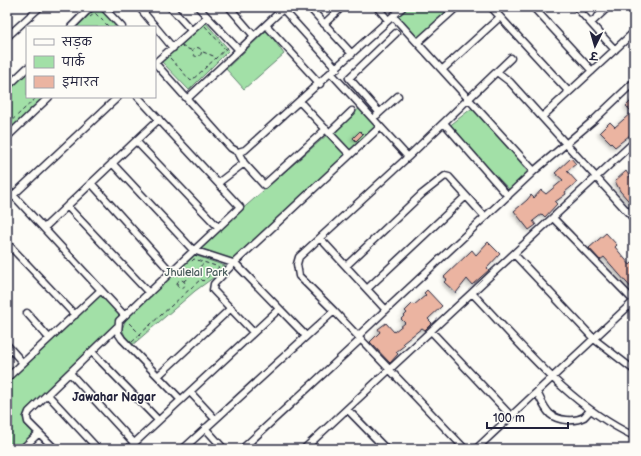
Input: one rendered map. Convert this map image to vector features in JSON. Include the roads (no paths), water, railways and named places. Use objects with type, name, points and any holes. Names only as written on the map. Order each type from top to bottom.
[{"type":"street","points":[[7,38],[32,10],[40,7]]},
{"type":"street","points":[[72,26],[90,7]]},
{"type":"street","points":[[103,7],[121,26]]},
{"type":"street","points":[[139,7],[154,26]]},
{"type":"street","points":[[170,7],[191,30]]},
{"type":"street","points":[[198,7],[239,50]]},
{"type":"street","points":[[229,7],[254,36]]},
{"type":"street","points":[[308,7],[352,54]]},
{"type":"street","points":[[324,24],[342,7]]},
{"type":"street","points":[[377,7],[418,42],[470,98],[534,171]]},
{"type":"street","points":[[238,152],[245,150],[300,102],[404,7]]},
{"type":"street","points":[[418,42],[457,7]]},
{"type":"street","points":[[490,7],[569,92]]},
{"type":"street","points":[[533,7],[592,71]]},
{"type":"street","points":[[576,7],[615,50]]},
{"type":"street","points":[[591,23],[608,7]]},
{"type":"street","points":[[188,98],[284,8],[337,69]]},
{"type":"street","points":[[156,62],[174,51],[191,30],[207,17]]},
{"type":"street","points":[[443,69],[500,17]]},
{"type":"street","points":[[266,25],[320,84]]},
{"type":"street","points":[[156,28],[174,51]]},
{"type":"street","points":[[380,112],[349,78],[396,32]]},
{"type":"street","points":[[542,117],[634,32]]},
{"type":"street","points":[[629,37],[634,42]]},
{"type":"street","points":[[464,449],[390,369],[299,276],[297,271],[299,257],[408,157],[511,58]]},
{"type":"street","points":[[156,64],[188,98],[231,148],[238,152],[244,163],[264,185],[352,111]]},
{"type":"street","points":[[7,86],[26,69]]},
{"type":"street","points":[[497,72],[510,82],[634,220]]},
{"type":"street","points":[[332,74],[408,157]]},
{"type":"street","points":[[242,449],[360,338],[386,310],[534,171],[634,82]]},
{"type":"street","points":[[372,118],[398,96]]},
{"type":"street","points":[[7,137],[48,98]]},
{"type":"street","points":[[7,201],[117,98]]},
{"type":"street","points":[[55,449],[28,422],[27,417],[29,412],[117,327],[119,321],[124,315],[149,294],[240,206],[139,98]]},
{"type":"street","points":[[300,102],[350,155]]},
{"type":"street","points":[[44,228],[159,119]]},
{"type":"street","points":[[444,123],[508,196]]},
{"type":"street","points":[[254,332],[213,287],[234,263],[380,127]]},
{"type":"street","points":[[136,141],[218,227]]},
{"type":"street","points":[[306,448],[634,142]]},
{"type":"street","points":[[112,163],[193,250],[234,263],[306,336]]},
{"type":"street","points":[[218,183],[244,163]]},
{"type":"street","points":[[346,266],[441,178],[445,176],[449,177],[485,217]]},
{"type":"street","points":[[91,183],[171,272]]},
{"type":"street","points":[[13,195],[124,315]]},
{"type":"street","points":[[367,289],[466,196]]},
{"type":"street","points":[[67,206],[149,294]]},
{"type":"street","points":[[476,449],[634,301],[553,218]]},
{"type":"street","points":[[320,238],[386,310]]},
{"type":"street","points":[[7,243],[75,315]]},
{"type":"street","points":[[514,254],[594,339],[634,370]]},
{"type":"street","points":[[7,378],[101,290]]},
{"type":"street","points":[[472,293],[552,378],[590,410],[606,421],[634,436]]},
{"type":"street","points":[[158,376],[231,308]]},
{"type":"street","points":[[128,449],[279,309]]},
{"type":"street","points":[[184,449],[334,311]]},
{"type":"street","points":[[28,314],[49,338]]},
{"type":"street","points":[[117,327],[118,333],[128,345],[181,400]]},
{"type":"street","points":[[431,331],[511,416]]},
{"type":"street","points":[[7,345],[23,363]]},
{"type":"street","points":[[92,352],[158,420]]},
{"type":"street","points":[[70,373],[134,443]]},
{"type":"street","points":[[190,392],[214,420]]},
{"type":"street","points":[[537,392],[543,405],[551,415],[559,419],[584,417],[590,410]]},
{"type":"street","points":[[48,395],[98,449]]},
{"type":"street","points":[[347,409],[386,449]]},
{"type":"street","points":[[206,428],[224,449]]},
{"type":"street","points":[[22,449],[39,433]]},
{"type":"district","name":"Jawahar Nagar","points":[[114,397]]},
{"type":"park label","name":"Jhulelal Park","points":[[196,272]]}]
